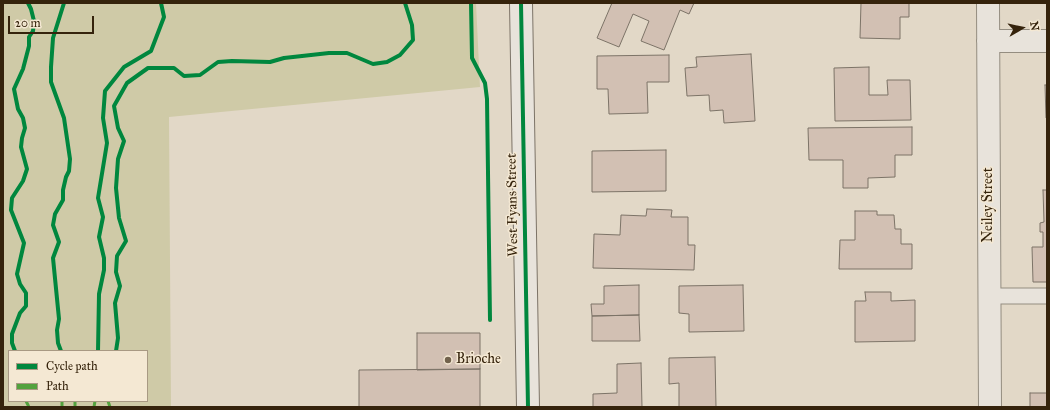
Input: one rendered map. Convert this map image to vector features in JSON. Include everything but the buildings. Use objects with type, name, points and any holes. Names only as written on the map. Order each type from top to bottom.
[{"type":"street","name":"West Fyans Street","points":[[521,3],[528,407]]},
{"type":"street","name":"Neiley Street","points":[[988,3],[990,407]]},
{"type":"street","points":[[988,41],[1047,41]]},
{"type":"lane","points":[[989,296],[1047,296]]},
{"type":"shaded area","points":[[3,3],[476,3],[480,87],[169,117],[171,407],[3,407]]},
{"type":"marked path","points":[[26,402],[29,407]]},
{"type":"marked path","points":[[62,402],[62,407]]},
{"type":"marked path","points":[[75,402],[75,407]]},
{"type":"marked path","points":[[94,407],[95,402]]},
{"type":"marked path","points":[[108,402],[110,407]]},
{"type":"cycle path","points":[[15,350],[12,343],[12,334],[20,313],[26,306],[26,293],[20,284],[17,274],[24,243],[11,210],[12,198],[23,181],[27,169],[21,147],[25,128],[23,118],[18,109],[14,89],[23,69],[29,46],[29,37],[33,31],[34,21],[28,3]]},
{"type":"cycle path","points":[[61,350],[58,343],[57,330],[59,319],[53,258],[59,242],[53,225],[55,214],[63,200],[63,190],[69,171],[70,159],[64,118],[51,82],[51,67],[53,38],[64,3]]},
{"type":"cycle path","points":[[98,350],[99,294],[104,270],[104,258],[99,237],[103,217],[98,198],[107,143],[103,118],[105,91],[124,67],[151,51],[164,17],[161,3]]},
{"type":"cycle path","points":[[116,350],[118,338],[115,303],[120,286],[116,272],[117,256],[126,241],[119,218],[116,188],[118,159],[124,141],[118,128],[114,106],[127,83],[148,68],[174,68],[184,76],[200,75],[218,62],[270,62],[284,58],[329,53],[347,53],[373,64],[387,62],[400,55],[413,40],[412,25],[405,3]]},
{"type":"cycle path","points":[[471,3],[472,58],[485,83],[487,99],[490,320]]},
{"type":"cycle path","points":[[521,3],[528,407]]},
{"type":"place","name":"Brioche","points":[[448,360]]}]
